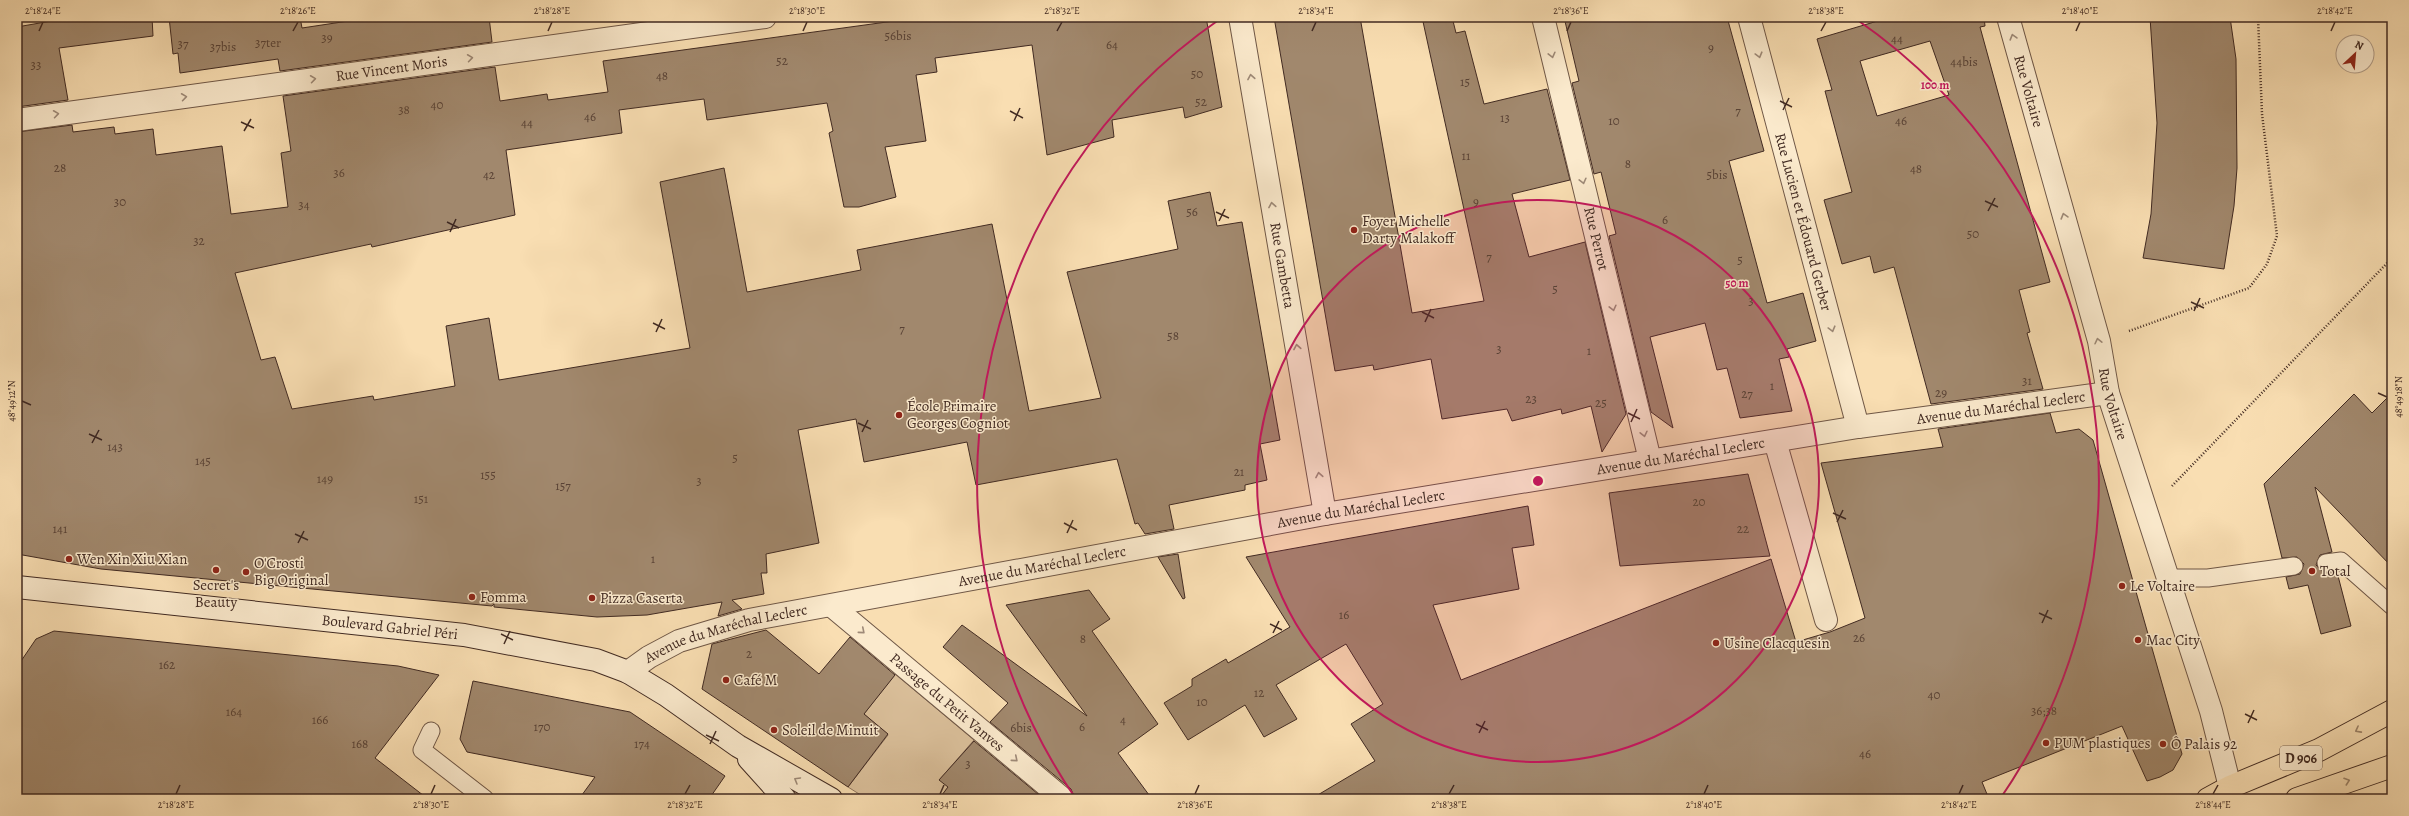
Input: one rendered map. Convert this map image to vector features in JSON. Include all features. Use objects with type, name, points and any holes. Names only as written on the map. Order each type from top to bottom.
[{"type":"main road","name":"D 906","points":[[2208,799],[2230,787],[2319,750],[2392,711]]},
{"type":"main road","name":"D 906","points":[[2297,799],[2392,766]]},
{"type":"street","name":"Rue Vincent Moris","points":[[17,120],[765,17]]},
{"type":"street","name":"Rue Gambetta","points":[[1240,17],[1325,514]]},
{"type":"street","name":"Rue Perrot","points":[[1543,17],[1650,460]]},
{"type":"street","name":"Rue Lucien et Édouard Gerber","points":[[1749,17],[1858,427]]},
{"type":"street","name":"Rue Voltaire","points":[[2008,17],[2099,341],[2108,393],[2211,711],[2230,787]]},
{"type":"street","name":"Avenue du Maréchal Leclerc","points":[[628,672],[649,657],[679,641],[749,620],[832,606],[1325,514],[1858,427],[2108,393]]},
{"type":"street","points":[[1775,441],[1826,620]]},
{"type":"street","name":"Boulevard Gabriel Péri","points":[[17,587],[464,635],[596,660],[628,672],[666,695],[738,746],[831,799]]},
{"type":"street","name":"Passage du Petit Vanves","points":[[832,606],[1063,799]]},
{"type":"street","name":"Boulevard Gabriel Péri","points":[[738,746],[785,799]]},
{"type":"lane","points":[[2326,563],[2341,561],[2392,606]]},
{"type":"lane","points":[[2167,578],[2208,578],[2294,566]]},
{"type":"lane","points":[[431,731],[422,750],[485,799]]},
{"type":"path","points":[[2126,333],[2249,288],[2267,264],[2277,236],[2262,114],[2258,17]]},
{"type":"path","points":[[2146,512],[2392,258]]},
{"type":"shaded area","points":[[895,674],[974,740],[940,779],[948,787],[939,799],[867,799],[848,787],[888,735],[864,714]]},
{"type":"building","points":[[50,17],[152,17],[153,36],[59,48],[68,100],[17,107],[17,27],[51,21]]},
{"type":"building","points":[[169,17],[300,17],[302,28],[375,17],[489,17],[492,42],[280,71],[278,59],[180,73],[178,53],[173,54]]},
{"type":"building","points":[[923,17],[1206,17],[1222,107],[1185,118],[1183,107],[1112,120],[1114,137],[1047,155],[1032,45],[935,58],[937,72],[916,75],[926,141],[885,147],[896,197],[859,207],[844,207],[829,133],[833,131],[827,103],[707,120],[704,99],[619,110],[622,133],[506,150],[515,215],[372,247],[371,244],[235,273],[261,360],[275,357],[292,409],[373,396],[374,400],[455,386],[446,326],[489,318],[499,380],[690,348],[660,182],[724,168],[747,292],[861,270],[857,250],[992,224],[1029,411],[1101,398],[1067,272],[1178,249],[1168,201],[1210,192],[1217,226],[1242,222],[1280,440],[1260,444],[1267,480],[1245,485],[1245,490],[1169,505],[1174,529],[1145,534],[1138,523],[1135,524],[1117,459],[976,485],[967,442],[864,462],[856,419],[798,430],[819,543],[766,554],[767,573],[761,573],[764,594],[732,600],[742,609],[718,616],[722,602],[647,615],[597,617],[494,607],[494,604],[492,606],[101,569],[17,554],[17,132],[72,125],[73,132],[114,127],[115,134],[153,129],[156,155],[222,146],[231,214],[288,207],[281,153],[291,151],[283,96],[495,67],[500,101],[547,94],[548,100],[608,92],[603,61]]},
{"type":"building","points":[[1274,17],[1360,17],[1412,313],[1484,301],[1422,17],[1452,17],[1456,33],[1465,31],[1484,104],[1547,89],[1570,180],[1512,194],[1529,257],[1585,242],[1626,414],[1602,452],[1591,406],[1562,414],[1561,409],[1512,421],[1507,409],[1442,419],[1431,359],[1374,370],[1373,365],[1335,371]]},
{"type":"building","points":[[1564,17],[1727,17],[1764,151],[1729,161],[1767,303],[1803,293],[1816,341],[1787,349],[1789,357],[1779,359],[1792,411],[1740,418],[1727,368],[1717,370],[1705,323],[1650,337],[1673,428],[1651,412],[1609,236],[1616,234],[1601,172],[1594,174],[1572,83],[1579,81]]},
{"type":"building","points":[[1891,17],[1984,17],[1985,26],[1980,27],[2050,282],[2019,290],[2030,332],[2027,333],[2043,389],[1931,404],[1894,267],[1874,273],[1870,256],[1842,264],[1824,200],[1852,192],[1825,91],[1832,90],[1817,39]],"holes":[[[1930,41],[1949,95],[1877,116],[1860,61]]]},
{"type":"building","points":[[2150,17],[2230,17],[2236,59],[2237,168],[2234,206],[2224,269],[2143,258],[2151,214],[2157,123]]},
{"type":"building","points":[[2392,393],[2392,567],[2315,487],[2332,552],[2320,555],[2316,565],[2323,572],[2337,572],[2351,626],[2321,634],[2308,585],[2289,589],[2286,577],[2300,574],[2304,564],[2297,557],[2282,558],[2264,484],[2354,394],[2372,413]]},
{"type":"building","points":[[2050,413],[2056,433],[2079,429],[2093,440],[2182,754],[2173,770],[2160,777],[2147,781],[2122,726],[1982,782],[1989,799],[1311,799],[1375,761],[1351,724],[1383,704],[1346,644],[1276,685],[1297,719],[1264,737],[1245,705],[1188,740],[1164,703],[1192,686],[1192,679],[1226,659],[1228,663],[1290,627],[1246,557],[1528,506],[1534,545],[1512,548],[1519,589],[1433,605],[1461,680],[1771,559],[1796,642],[1830,632],[1865,618],[1821,463],[1943,447],[1938,429]]},
{"type":"building","points":[[1748,474],[1770,556],[1620,566],[1609,493]]},
{"type":"building","points":[[1178,554],[1185,598],[1183,599],[1158,557]]},
{"type":"building","points":[[1089,590],[1110,619],[1092,631],[1158,724],[1118,753],[1152,799],[1075,799],[1071,789],[990,722],[1008,703],[943,647],[962,625],[1087,716],[1006,605]]},
{"type":"building","points":[[766,630],[819,674],[850,637],[895,675],[864,714],[888,734],[848,787],[702,689],[712,644]]},
{"type":"building","points":[[54,631],[398,666],[439,675],[375,758],[428,799],[17,799],[17,667],[36,639]]},
{"type":"building","points":[[473,681],[630,712],[725,776],[709,799],[579,799],[595,777],[467,752],[460,739]]},
{"type":"building","points":[[974,741],[1044,799],[939,799],[948,787],[939,780]]},
{"type":"place","name":"Foyer Michelle Darty Malakoff","points":[[1354,230]]},
{"type":"place","name":"École Primaire Georges Cogniot","points":[[899,415]]},
{"type":"place","name":"Wen Xin Xiu Xian","points":[[69,559]]},
{"type":"place","name":"Secret's Beauty","points":[[216,570]]},
{"type":"place","name":"Total","points":[[2312,571]]},
{"type":"place","name":"O'Crosti Big Original","points":[[246,572]]},
{"type":"place","name":"Le Voltaire","points":[[2122,586]]},
{"type":"place","name":"Fomma","points":[[472,597]]},
{"type":"place","name":"Pizza Caserta","points":[[592,598]]},
{"type":"place","name":"Mac City","points":[[2138,640]]},
{"type":"place","name":"Usine Clacquesin","points":[[1716,643]]},
{"type":"place","name":"Café M","points":[[726,680]]},
{"type":"place","name":"Soleil de Minuit","points":[[774,730]]},
{"type":"place","name":"PUM plastiques","points":[[2046,743]]},
{"type":"place","name":"Ô Palais 92","points":[[2163,744]]}]
